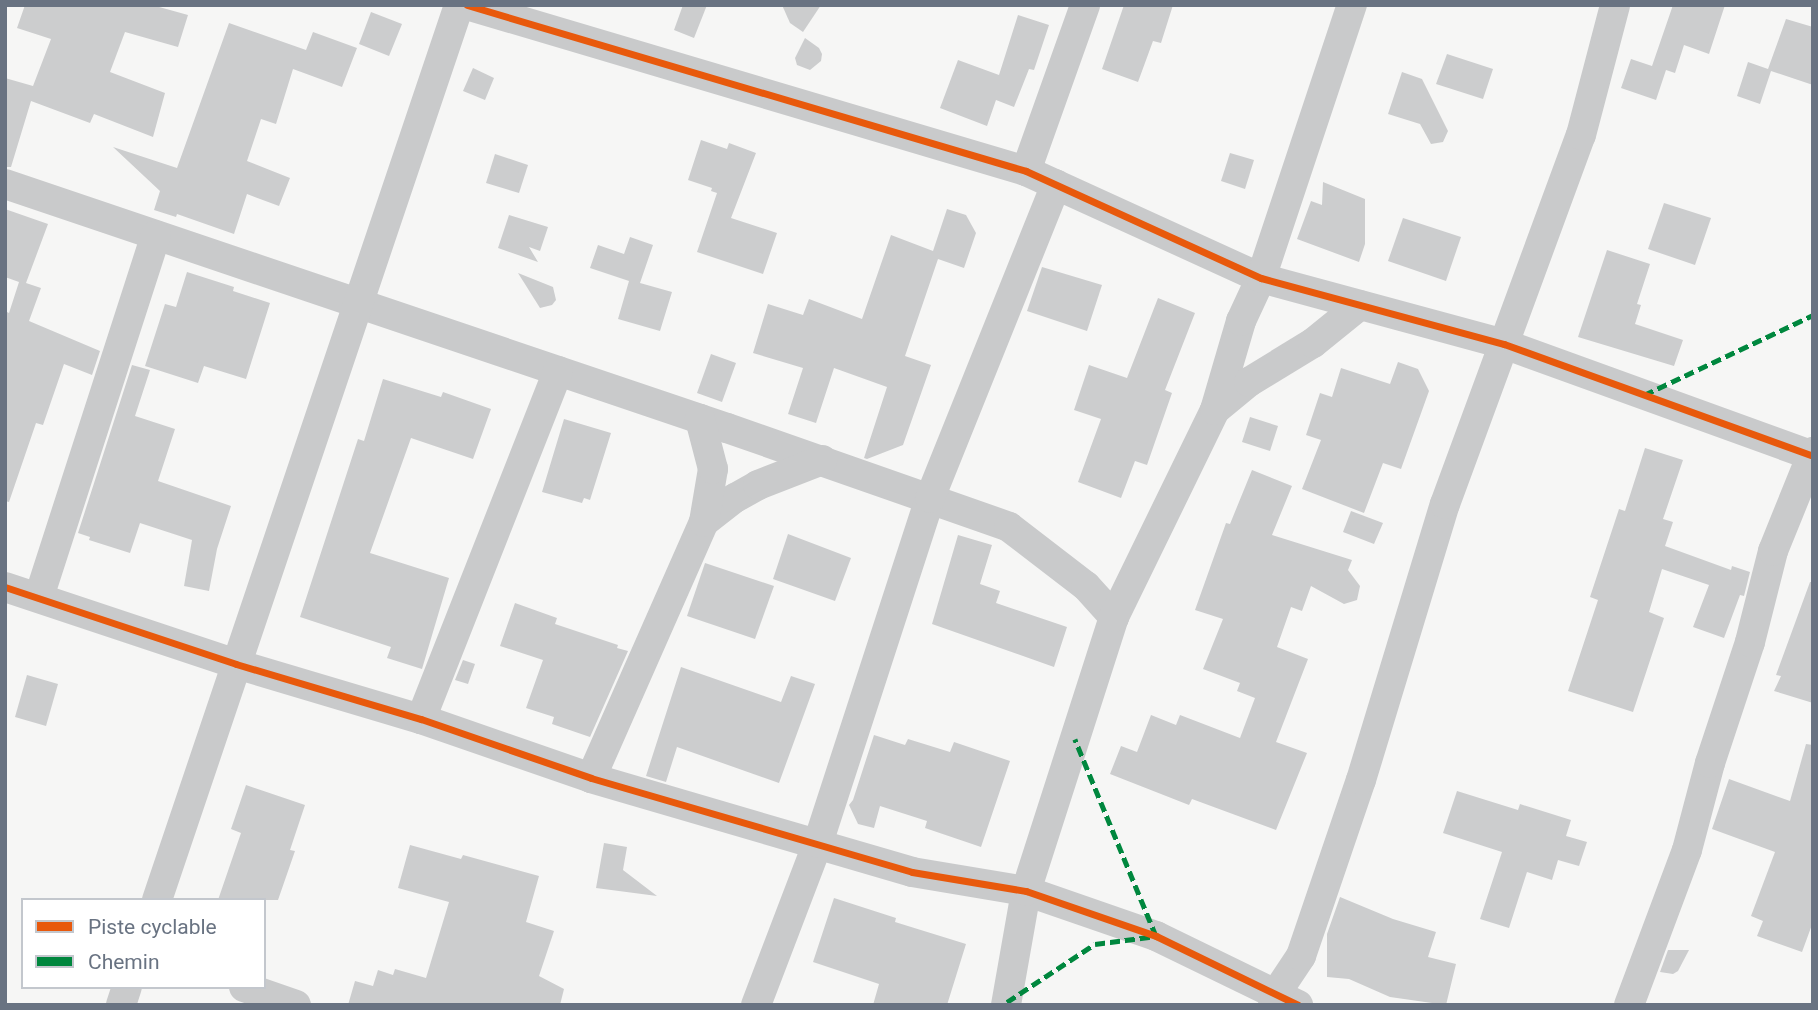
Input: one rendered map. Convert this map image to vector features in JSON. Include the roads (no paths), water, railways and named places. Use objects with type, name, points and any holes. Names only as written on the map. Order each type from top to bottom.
[{"type":"street","points":[[158,898],[459,5]]},
{"type":"street","points":[[467,5],[1026,171],[1261,278],[1504,344],[1812,455],[1773,551],[1750,642],[1710,763],[1687,850],[1629,1005]]},
{"type":"street","points":[[1026,171],[1085,5]]},
{"type":"street","points":[[1006,1005],[1026,891],[1114,617],[1215,410],[1241,321],[1261,278],[1352,5]]},
{"type":"street","points":[[5,587],[236,664],[421,719],[591,778],[912,872],[1026,891],[1156,936],[1282,1002],[1301,956],[1361,780],[1445,504],[1581,135],[1603,39],[1615,5]]},
{"type":"street","points":[[5,184],[822,460],[1009,527],[1086,586],[1114,617]]},
{"type":"street","points":[[756,1005],[818,843],[930,498],[1056,184]]},
{"type":"street","points":[[39,597],[156,235]]},
{"type":"street","points":[[1215,410],[1250,382],[1313,343],[1360,305]]},
{"type":"street","points":[[421,719],[558,371]]},
{"type":"street","points":[[591,778],[704,522],[713,469],[700,419]]},
{"type":"street","points":[[704,522],[735,498],[758,485],[822,460]]},
{"type":"street","points":[[250,989],[296,1005]]}]
